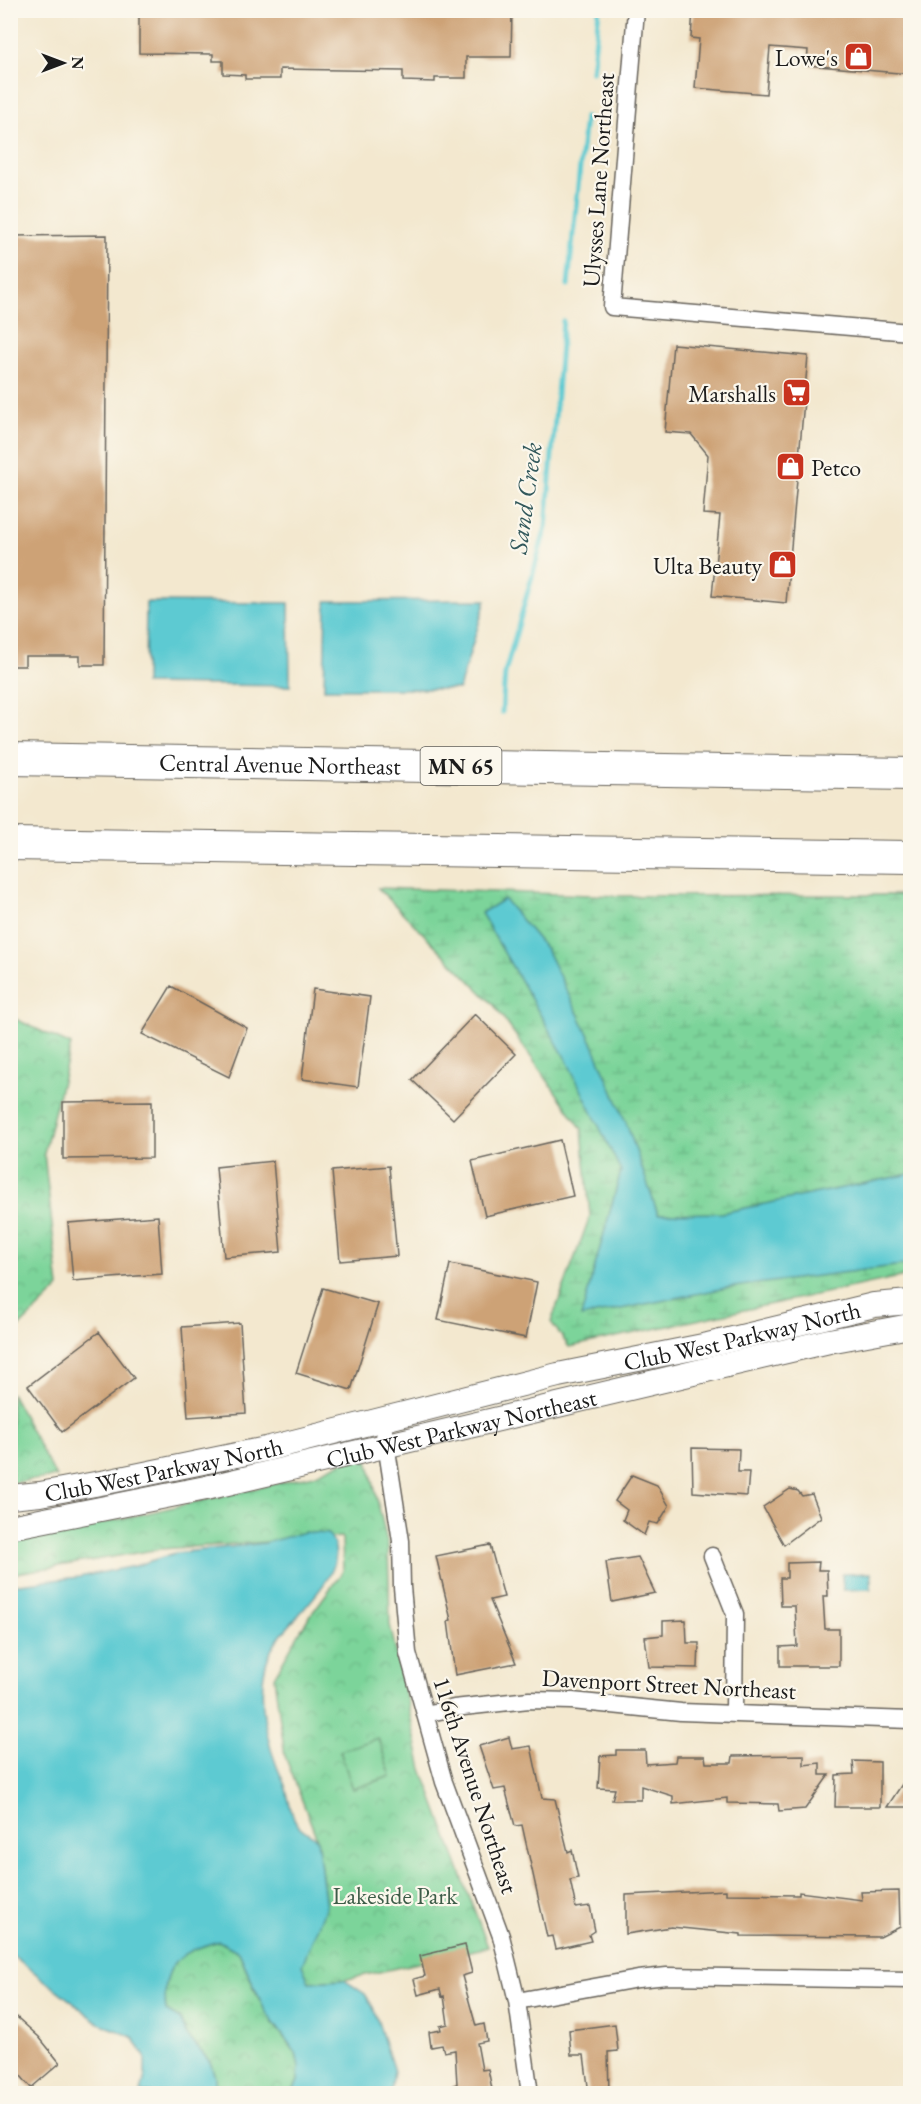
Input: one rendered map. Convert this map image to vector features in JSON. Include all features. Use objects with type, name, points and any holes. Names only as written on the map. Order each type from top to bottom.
[{"type":"highway","name":"Central Avenue Northeast","points":[[10,759],[910,774]]},
{"type":"highway","points":[[10,844],[910,858]]},
{"type":"street","name":"Ulysses Lane Northeast","points":[[636,10],[612,307],[910,332]]},
{"type":"street","name":"Club West Parkway North","points":[[10,1497],[106,1482],[266,1449],[558,1375],[708,1345],[874,1305],[910,1302]]},
{"type":"street","name":"Club West Parkway Northeast","points":[[10,1527],[206,1488],[829,1341],[910,1326]]},
{"type":"street","name":"116th Avenue Northeast","points":[[382,1418],[401,1541],[402,1587],[408,1653],[444,1782],[501,1936],[517,2001],[530,2094]]},
{"type":"street","points":[[712,1556],[735,1614],[734,1712]]},
{"type":"street","name":"Davenport Street Northeast","points":[[425,1714],[454,1708],[529,1700],[572,1701],[681,1712],[734,1712],[910,1720]]},
{"type":"street","points":[[517,2001],[638,1978],[667,1976],[910,1980]]},
{"type":"green space","points":[[378,888],[621,896],[910,895],[910,1275],[569,1347],[551,1322],[590,1216],[582,1129],[494,1005]]},
{"type":"green space","points":[[11,1017],[71,1045],[44,1153],[59,1288],[11,1335]]},
{"type":"green space","points":[[11,1393],[56,1477],[11,1483]]},
{"type":"green space","name":"Lakeside Park","points":[[366,1451],[388,1546],[390,1625],[422,1769],[488,1947],[344,1980],[309,1982],[301,1965],[326,1907],[317,1839],[285,1756],[274,1677],[305,1623],[343,1571],[342,1537],[160,1549],[11,1574],[11,1534],[73,1530],[314,1475]]},
{"type":"green space","points":[[378,1738],[391,1776],[353,1789],[340,1751]]},
{"type":"green space","points":[[219,1941],[239,1952],[257,1995],[273,2023],[296,2053],[299,2067],[298,2081],[292,2093],[215,2093],[215,2077],[210,2062],[186,2034],[180,2019],[166,2011],[166,1982],[169,1971],[175,1963],[192,1950]]},
{"type":"water","points":[[486,600],[459,689],[324,689],[326,601]]},
{"type":"water","points":[[146,602],[289,603],[290,686],[145,684]]},
{"type":"water","points":[[504,899],[546,949],[591,1040],[627,1125],[658,1214],[721,1213],[910,1174],[910,1264],[726,1288],[581,1317],[621,1171],[566,1059],[481,913]]},
{"type":"water","points":[[304,1532],[328,1534],[335,1549],[334,1564],[316,1595],[277,1641],[269,1655],[263,1686],[264,1720],[272,1753],[296,1822],[317,1839],[326,1907],[302,1965],[309,1982],[344,1980],[365,1994],[373,2007],[394,2071],[391,2093],[292,2093],[298,2081],[299,2067],[296,2053],[265,2011],[239,1952],[219,1941],[192,1950],[175,1963],[169,1971],[165,1995],[166,2011],[180,2019],[186,2034],[210,2062],[215,2077],[215,2093],[141,2093],[145,2075],[145,2057],[133,2037],[99,2023],[11,1954],[11,1585],[79,1577],[135,1566],[175,1553],[265,1543]]},
{"type":"water","points":[[871,1573],[871,1589],[843,1590],[842,1574]]},
{"type":"building","points":[[139,10],[512,10],[511,57],[466,57],[466,78],[435,78],[435,82],[403,81],[403,71],[280,69],[280,79],[245,79],[245,75],[223,74],[223,61],[213,61],[213,54],[139,53]]},
{"type":"building","name":"Lowe's","points":[[693,10],[910,10],[910,74],[807,65],[808,50],[770,47],[766,94],[695,88],[699,39],[691,38]]},
{"type":"building","points":[[107,235],[104,665],[80,665],[80,656],[25,656],[25,666],[10,666],[10,236]]},
{"type":"building","points":[[673,344],[808,356],[786,603],[712,596],[720,515],[703,514],[708,455],[691,434],[665,432]]},
{"type":"building","points":[[171,986],[247,1028],[229,1077],[142,1034]]},
{"type":"building","points":[[313,989],[370,997],[358,1087],[302,1079]]},
{"type":"building","points":[[475,1014],[516,1054],[453,1119],[412,1080]]},
{"type":"building","points":[[152,1101],[152,1158],[63,1159],[63,1102]]},
{"type":"building","points":[[560,1140],[573,1196],[485,1216],[472,1161]]},
{"type":"building","points":[[273,1161],[281,1252],[224,1257],[216,1167]]},
{"type":"building","points":[[389,1166],[397,1256],[340,1261],[332,1171]]},
{"type":"building","points":[[158,1216],[162,1274],[73,1281],[68,1223]]},
{"type":"building","points":[[450,1264],[537,1282],[526,1338],[438,1320]]},
{"type":"building","points":[[323,1288],[378,1304],[351,1390],[296,1373]]},
{"type":"building","points":[[240,1323],[246,1413],[188,1417],[182,1327]]},
{"type":"building","points":[[99,1332],[134,1378],[62,1432],[28,1386]]},
{"type":"building","points":[[692,1448],[739,1449],[738,1472],[749,1472],[747,1496],[693,1492]]},
{"type":"building","points":[[632,1475],[657,1485],[669,1506],[658,1524],[649,1522],[644,1535],[623,1520],[627,1510],[615,1501]]},
{"type":"building","points":[[790,1489],[798,1491],[802,1496],[812,1494],[821,1517],[784,1545],[763,1507]]},
{"type":"building","points":[[490,1545],[504,1597],[490,1600],[516,1663],[455,1675],[448,1621],[451,1620],[436,1556]]},
{"type":"building","points":[[638,1557],[655,1593],[612,1602],[606,1562]]},
{"type":"building","points":[[819,1562],[818,1570],[827,1570],[828,1596],[823,1596],[825,1629],[839,1629],[839,1666],[780,1666],[780,1647],[797,1646],[795,1606],[781,1606],[780,1578],[787,1578],[787,1563]]},
{"type":"building","points":[[686,1620],[687,1643],[699,1643],[698,1668],[649,1667],[645,1637],[663,1635],[663,1621]]},
{"type":"building","points":[[509,1737],[512,1749],[531,1746],[542,1798],[555,1799],[568,1852],[572,1850],[578,1878],[570,1880],[576,1908],[590,1906],[595,1931],[589,1935],[591,1941],[556,1949],[553,1936],[547,1937],[522,1825],[515,1826],[505,1788],[494,1790],[479,1746]]},
{"type":"building","points":[[616,1750],[645,1750],[646,1764],[675,1762],[676,1756],[705,1756],[706,1763],[732,1763],[733,1756],[804,1755],[804,1765],[820,1763],[820,1775],[829,1775],[805,1809],[779,1811],[778,1804],[727,1803],[727,1798],[673,1804],[673,1796],[641,1786],[641,1800],[612,1800],[615,1789],[598,1788],[600,1756],[616,1755]]},
{"type":"building","points":[[853,1761],[880,1762],[880,1807],[835,1807],[836,1775],[854,1774]]},
{"type":"building","points":[[910,1772],[910,1807],[887,1807]]},
{"type":"building","points":[[726,1890],[726,1894],[799,1895],[799,1892],[862,1900],[861,1892],[899,1891],[900,1927],[880,1937],[741,1936],[741,1934],[671,1927],[626,1934],[626,1895]]},
{"type":"building","points":[[465,1945],[472,1973],[462,1976],[476,2026],[484,2024],[487,2041],[477,2043],[482,2070],[488,2069],[493,2094],[453,2094],[453,2085],[457,2084],[455,2050],[444,2052],[442,2045],[431,2047],[429,2032],[441,2030],[440,2026],[448,2024],[444,1996],[442,1997],[440,1989],[418,1995],[414,1979],[425,1976],[420,1956]]},
{"type":"building","points":[[10,2011],[39,2037],[60,2063],[31,2088],[10,2063]]},
{"type":"building","points":[[615,2024],[618,2051],[608,2052],[609,2094],[589,2094],[584,2055],[571,2055],[569,2030]]},
{"type":"waterway","name":"Sand Creek","points":[[592,72],[599,10]]},
{"type":"waterway","name":"Sand Creek","points":[[568,285],[585,117]]},
{"type":"waterway","name":"Sand Creek","points":[[502,712],[505,673],[546,527],[563,321]]},
{"type":"place","name":"Lowe's","points":[[859,57]]},
{"type":"place","name":"Marshalls","points":[[797,393]]},
{"type":"place","name":"Petco","points":[[790,467]]},
{"type":"place","name":"Ulta Beauty","points":[[783,565]]}]
